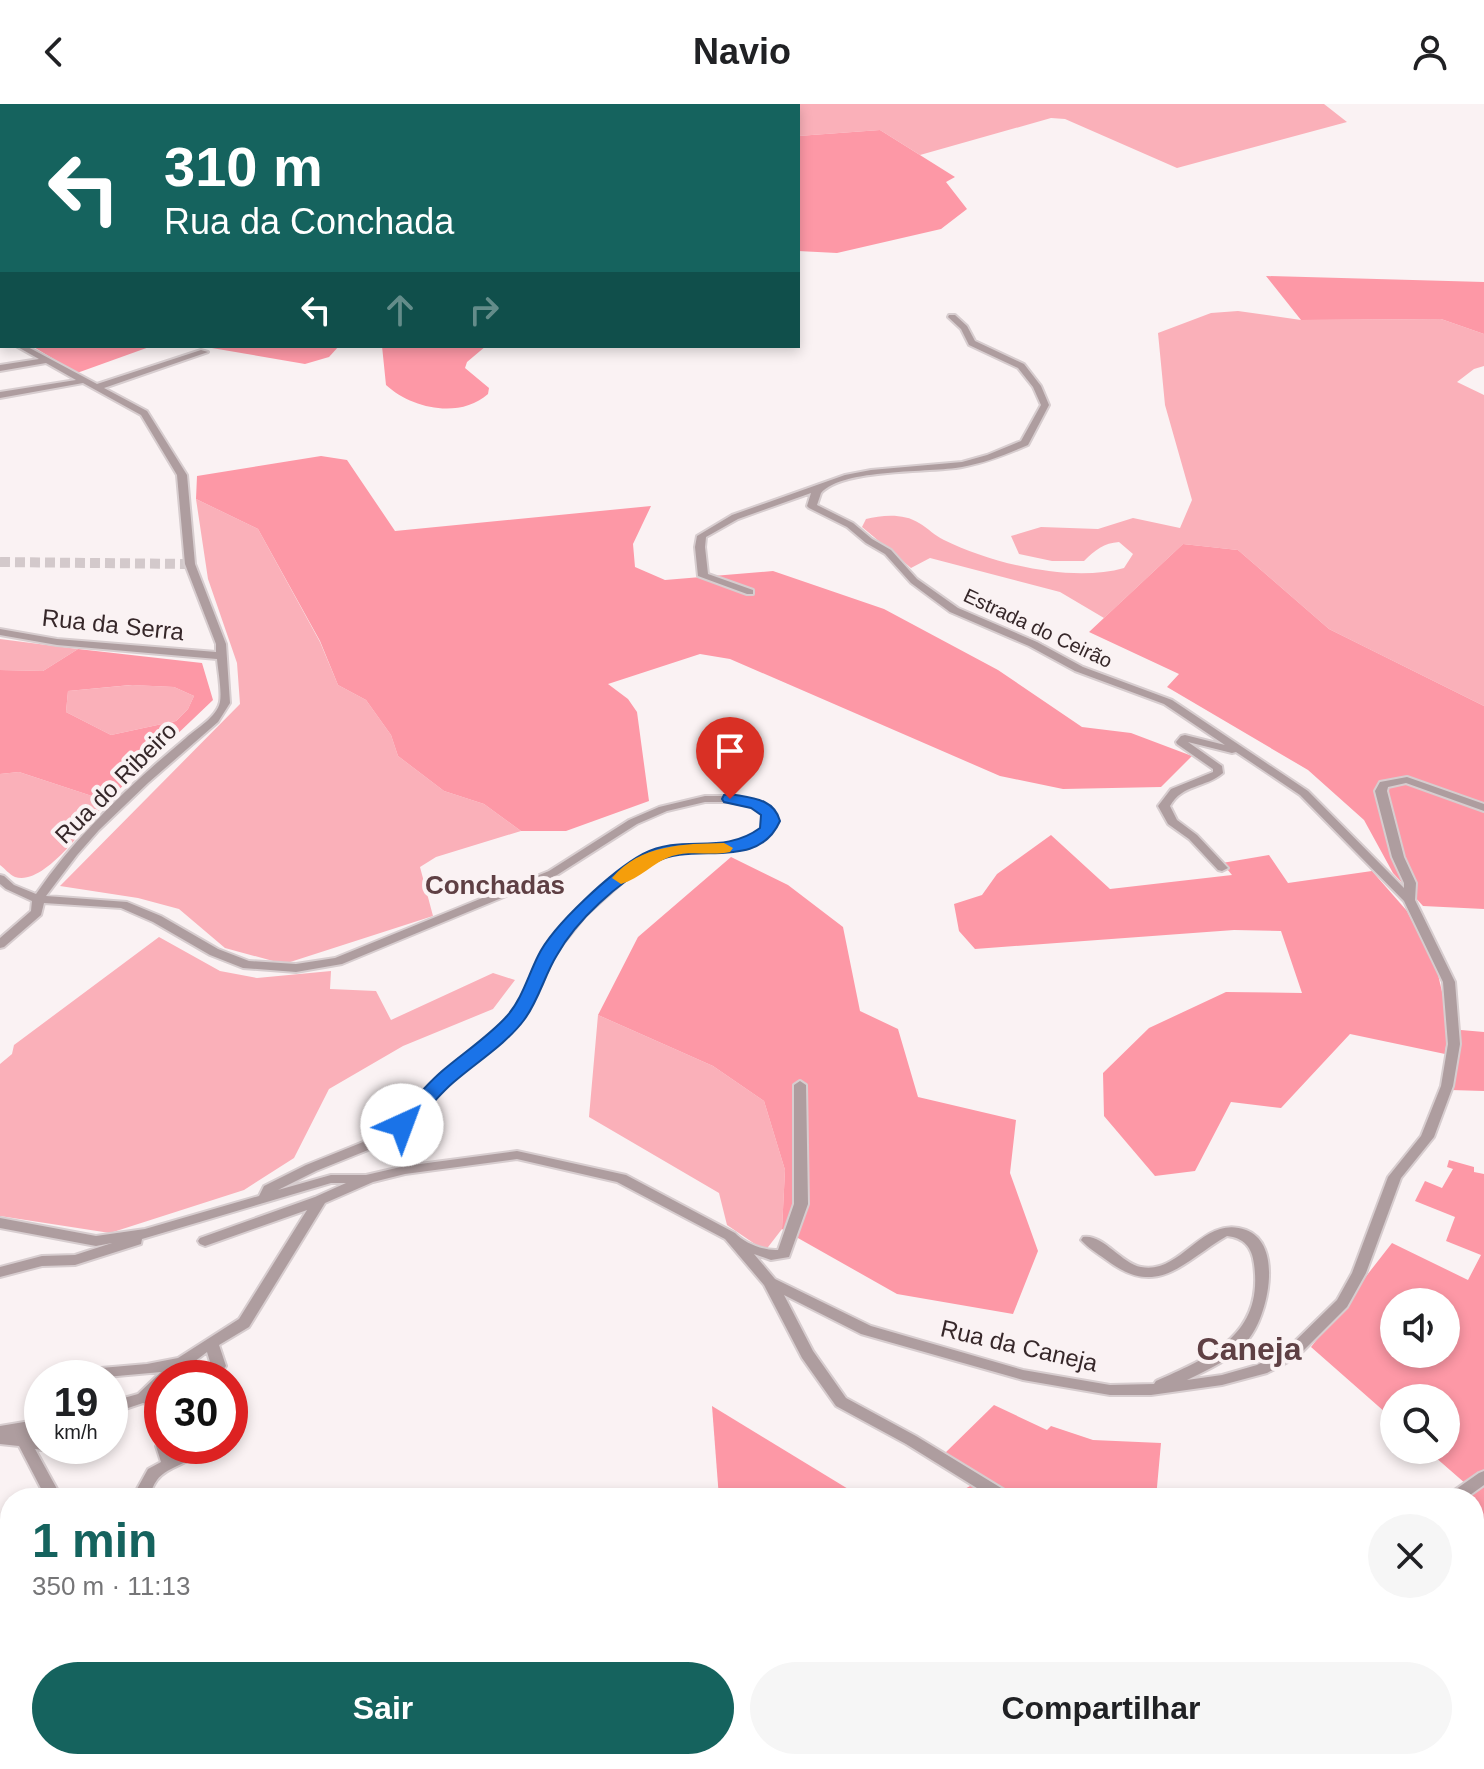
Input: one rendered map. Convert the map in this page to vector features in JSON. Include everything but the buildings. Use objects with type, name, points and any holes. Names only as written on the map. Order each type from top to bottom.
[{"type":"street","points":[[750,592],[703,576],[702,536],[735,517],[820,487],[869,473],[955,466],[1025,443],[1045,405],[1037,386],[1021,366],[972,343],[964,328],[952,317]]},
{"type":"street","name":"Rua do Ribeiro","points":[[0,944],[37,912],[38,899],[49,881],[113,812],[214,720],[223,707],[221,644],[190,564],[182,475],[176,462],[144,413],[23,348]]},
{"type":"street","points":[[95,388],[204,352]]},
{"type":"street","points":[[0,368],[45,361]]},
{"type":"street","points":[[0,395],[82,381]]},
{"type":"street","name":"Estrada do Ceirão","points":[[820,487],[812,499],[812,506],[850,525],[888,552],[914,581],[954,610],[1033,644],[1079,669],[1168,702],[1243,752]]},
{"type":"street","name":"Rua da Serra","points":[[0,632],[57,642],[222,656]]},
{"type":"street","points":[[1222,868],[1193,837],[1172,822],[1164,806],[1168,796],[1182,784],[1218,773],[1218,768],[1181,742],[1185,738],[1243,752],[1304,793],[1409,900]]},
{"type":"street","points":[[1409,900],[1410,883],[1398,857],[1381,791],[1384,784],[1407,780],[1484,808]]},
{"type":"street","points":[[0,878],[10,887],[38,899],[123,905],[157,919],[214,952],[247,965],[296,968],[338,961],[553,873],[633,822],[663,809],[705,799],[757,804],[769,813],[771,821],[767,831],[748,844],[729,848],[675,849],[650,857],[582,912],[548,954],[536,984],[515,1019],[444,1079],[402,1125],[373,1143],[269,1189],[266,1196]]},
{"type":"street","name":"Rua da Caneja","points":[[369,1179],[405,1170],[517,1155],[621,1178],[730,1236],[770,1282],[866,1330],[1023,1375],[1110,1390],[1151,1390],[1222,1380],[1262,1369],[1292,1353],[1342,1303],[1359,1273],[1395,1177],[1427,1137],[1447,1086],[1454,1044],[1449,982],[1409,900]]},
{"type":"street","points":[[736,1243],[771,1255],[784,1254],[789,1246],[801,1204],[800,1085]]},
{"type":"street","points":[[0,1223],[96,1241],[145,1234],[331,1179],[369,1179]]},
{"type":"street","points":[[205,1241],[369,1179]]},
{"type":"street","points":[[185,1360],[244,1323],[320,1200]]},
{"type":"street","points":[[1088,1240],[1125,1267],[1144,1274],[1160,1272],[1225,1231],[1248,1237],[1256,1246],[1263,1270],[1259,1303],[1247,1333],[1225,1353],[1151,1390]]},
{"type":"street","points":[[0,1272],[42,1261],[75,1260],[133,1243],[145,1234]]},
{"type":"street","points":[[770,1282],[807,1354],[841,1402],[989,1488]]},
{"type":"street","points":[[211,1344],[217,1360]]},
{"type":"street","points":[[128,1403],[143,1398]]},
{"type":"street","points":[[0,1435],[24,1431]]},
{"type":"street","points":[[0,1435],[24,1441]]},
{"type":"street","points":[[41,1464],[50,1488]]},
{"type":"street","points":[[145,1488],[153,1473],[169,1464]]},
{"type":"shaded area","points":[[800,104],[1324,104],[1347,122],[1177,168],[1065,119],[1051,118],[920,155],[880,130],[800,136]]},
{"type":"shaded area","points":[[880,130],[955,177],[946,182],[967,209],[941,229],[837,253],[800,251],[800,136]]},
{"type":"shaded area","points":[[1266,276],[1484,282],[1484,334],[1441,319],[1301,320]]},
{"type":"shaded area","points":[[1238,311],[1301,320],[1441,319],[1484,334],[1484,366],[1474,369],[1457,382],[1484,395],[1484,706],[1329,629],[1238,550],[1183,544],[1104,618],[1060,592],[930,558],[911,568],[862,527],[866,519],[900,516],[913,520],[964,549],[1033,569],[1081,573],[1124,568],[1133,554],[1119,542],[1100,548],[1084,561],[1052,561],[1019,554],[1011,536],[1041,527],[1098,529],[1133,518],[1180,528],[1192,500],[1165,405],[1158,333],[1211,313]]},
{"type":"shaded area","points":[[35,348],[146,348],[77,373]]},
{"type":"shaded area","points":[[212,348],[337,348],[329,357],[305,364]]},
{"type":"shaded area","points":[[382,348],[484,348],[467,362],[465,368],[489,388],[488,394],[464,407],[422,405],[386,385]]},
{"type":"shaded area","points":[[321,456],[347,460],[395,531],[651,506],[633,544],[635,567],[665,580],[773,571],[884,609],[998,670],[1082,727],[1131,733],[1192,756],[1161,787],[1063,789],[1000,776],[730,659],[700,654],[608,684],[628,699],[637,712],[649,801],[566,831],[521,831],[484,804],[444,791],[398,756],[391,735],[366,700],[338,685],[320,641],[258,529],[196,499],[197,476]]},
{"type":"shaded area","points":[[196,499],[258,529],[320,642],[338,685],[366,700],[391,735],[398,756],[444,791],[484,804],[521,831],[436,857],[420,867],[433,916],[284,964],[225,948],[179,909],[138,898],[60,886],[240,704],[237,663],[208,579]]},
{"type":"shaded area","points":[[1183,544],[1238,550],[1329,629],[1484,706],[1484,909],[1423,906],[1393,873],[1364,820],[1308,770],[1167,687],[1179,674],[1089,632]]},
{"type":"shaded area","points":[[0,639],[78,649],[43,671],[0,670]]},
{"type":"shaded area","points":[[78,649],[202,663],[213,700],[107,801],[19,772],[0,774],[0,670],[43,671]],"holes":[[[131,685],[174,687],[194,696],[188,709],[176,721],[111,735],[66,712],[68,691]]]},
{"type":"shaded area","points":[[132,685],[174,687],[194,696],[188,709],[176,721],[111,735],[66,712],[68,691]]},
{"type":"shaded area","points":[[19,772],[107,801],[53,863],[27,877],[15,877],[0,865],[0,774]]},
{"type":"shaded area","points":[[1051,835],[1110,889],[1232,875],[1222,863],[1269,855],[1288,883],[1372,871],[1407,911],[1437,970],[1449,1022],[1445,1054],[1350,1034],[1281,1108],[1231,1102],[1195,1171],[1155,1176],[1104,1116],[1103,1073],[1149,1028],[1226,992],[1302,993],[1281,931],[1234,930],[975,949],[959,931],[954,904],[982,895],[997,874]]},
{"type":"shaded area","points":[[731,857],[788,885],[843,927],[860,1011],[898,1029],[918,1097],[1016,1120],[1010,1173],[1038,1251],[1013,1314],[897,1294],[782,1229],[785,1170],[764,1101],[713,1066],[598,1015],[638,937]]},
{"type":"shaded area","points":[[159,937],[220,971],[257,978],[331,971],[330,989],[376,991],[391,1020],[493,973],[515,980],[493,1009],[403,1046],[329,1089],[294,1158],[244,1190],[110,1233],[0,1216],[0,1064],[12,1054],[14,1045]]},
{"type":"shaded area","points":[[598,1015],[713,1066],[764,1101],[785,1170],[782,1229],[765,1251],[727,1225],[719,1193],[589,1117]]},
{"type":"shaded area","points":[[1461,1030],[1484,1032],[1484,1091],[1451,1090]]},
{"type":"shaded area","points":[[1449,1160],[1474,1167],[1474,1172],[1484,1174],[1484,1488],[1460,1488],[1466,1484],[1443,1464],[1460,1464],[1460,1384],[1380,1384],[1380,1408],[1311,1347],[1392,1243],[1468,1280],[1481,1255],[1446,1241],[1455,1217],[1415,1201],[1425,1181],[1442,1188],[1453,1169],[1447,1167]]},
{"type":"shaded area","points":[[994,1405],[1047,1430],[1051,1426],[1093,1440],[1161,1443],[1157,1488],[966,1488],[984,1478],[944,1454]]},
{"type":"shaded area","points":[[712,1406],[847,1488],[718,1488]]},
{"type":"tunnel","points":[[0,562],[190,564]]},
{"type":"slow traffic","points":[[621,878],[650,857],[675,849],[724,848]]},
{"type":"district","name":"Conchadas","points":[[495,885]]},
{"type":"district","name":"Caneja","points":[[1249,1349]]},
{"type":"route","points":[[402,1125],[444,1079],[515,1019],[536,984],[548,954],[582,912],[629,871],[650,857],[675,849],[729,848],[748,844],[767,831],[771,821],[769,813],[757,804],[730,799]]}]
